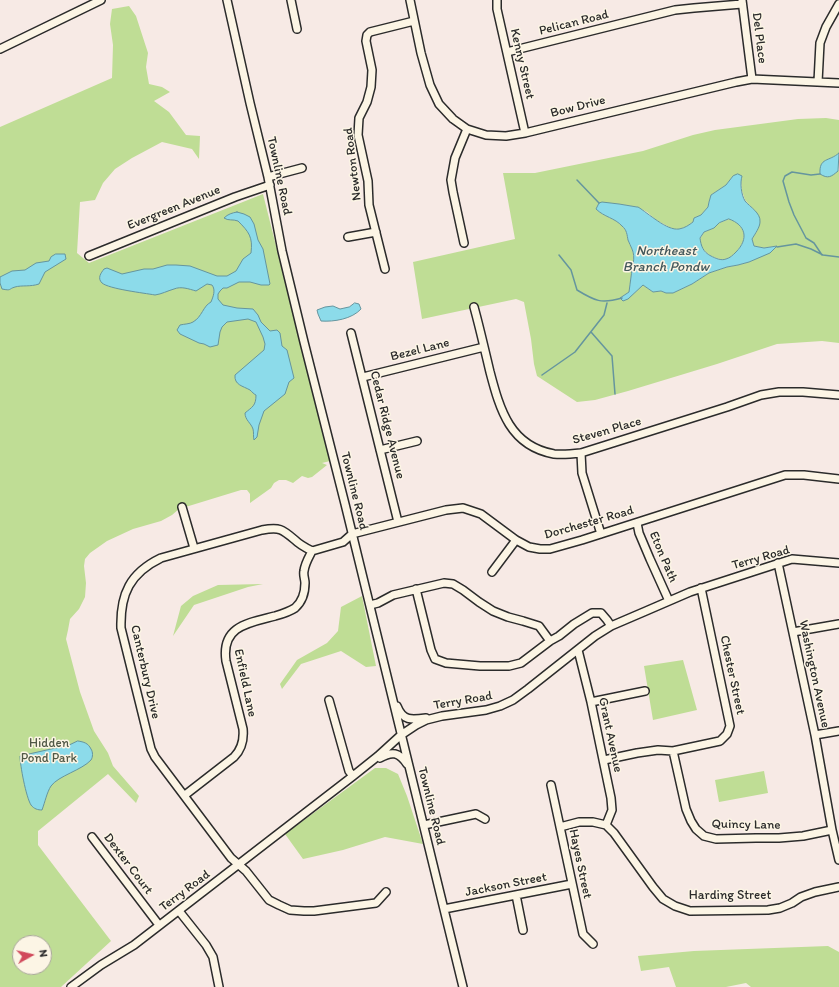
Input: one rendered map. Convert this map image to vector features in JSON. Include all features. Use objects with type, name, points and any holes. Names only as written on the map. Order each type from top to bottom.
[{"type":"street","points":[[0,50],[101,0]]},
{"type":"street","name":"Townline Road","points":[[227,0],[269,181],[282,251],[463,987]]},
{"type":"street","points":[[291,0],[298,29]]},
{"type":"street","name":"Bow Drive","points":[[410,0],[430,85],[439,104],[453,119],[467,129],[486,135],[506,136],[525,133],[694,91],[752,79],[839,82]]},
{"type":"street","name":"Kenny Street","points":[[497,0],[497,8],[525,133]]},
{"type":"street","name":"Pelican Road","points":[[507,52],[675,10],[742,2]]},
{"type":"street","name":"Del Place","points":[[742,2],[752,79]]},
{"type":"street","points":[[818,82],[820,43],[826,27],[839,4]]},
{"type":"street","name":"Newton Road","points":[[385,269],[369,205],[368,181],[358,135],[359,118],[372,88],[372,70],[366,41],[370,32],[414,21]]},
{"type":"street","points":[[464,243],[451,180],[455,158],[467,129]]},
{"type":"street","name":"Evergreen Avenue","points":[[89,256],[235,197],[302,168]]},
{"type":"street","points":[[348,237],[376,232]]},
{"type":"street","name":"Steven Place","points":[[474,307],[500,408],[510,428],[526,443],[534,448],[555,454],[581,453],[761,395],[779,392],[803,392],[839,396]]},
{"type":"street","name":"Cedar Ridge Avenue","points":[[351,332],[398,522]]},
{"type":"street","name":"Bezel Lane","points":[[363,377],[484,347]]},
{"type":"street","points":[[380,450],[417,441]]},
{"type":"street","points":[[581,453],[582,473],[601,534]]},
{"type":"street","name":"Dorchester Road","points":[[352,534],[446,510],[463,508],[481,514],[516,540],[529,547],[550,549],[571,544],[785,475],[804,475],[839,479]]},
{"type":"street","points":[[182,507],[194,548]]},
{"type":"street","name":"Eton Path","points":[[637,523],[639,533],[670,601]]},
{"type":"street","name":"Canterbury Drive","points":[[312,551],[295,541],[289,534],[282,530],[272,528],[161,558],[150,563],[141,570],[129,586],[122,605],[121,628],[151,749],[155,757],[231,858],[246,871],[270,900],[279,906],[290,910],[314,911],[376,902],[386,892]]},
{"type":"street","points":[[312,551],[343,542],[352,534]]},
{"type":"street","points":[[492,572],[516,540]]},
{"type":"street","name":"Enfield Lane","points":[[185,795],[234,757],[240,751],[242,745],[244,737],[243,729],[225,653],[226,644],[229,637],[239,627],[287,612],[295,608],[301,601],[304,593],[304,572],[306,563],[312,551]]},
{"type":"street","name":"Terry Road","points":[[71,987],[101,965],[134,945],[179,911],[366,766],[401,735],[416,725],[426,720],[442,716],[486,710],[513,700],[595,636],[611,626],[702,588],[792,559],[839,563]]},
{"type":"street","name":"Washington Avenue","points":[[778,563],[815,735],[832,830],[839,860]]},
{"type":"street","points":[[370,605],[378,603],[393,595],[444,582],[453,584],[493,611],[539,626],[550,641]]},
{"type":"street","name":"Chester Street","points":[[604,760],[637,753],[658,750],[674,750],[720,741],[727,734],[730,726],[702,588]]},
{"type":"street","points":[[416,589],[431,650],[435,659],[446,663],[480,666],[509,666],[521,663],[574,624],[592,613],[601,613],[611,626]]},
{"type":"street","points":[[793,632],[839,624]]},
{"type":"street","name":"Grant Avenue","points":[[578,650],[604,760],[611,798],[612,810],[606,825]]},
{"type":"street","points":[[389,684],[399,711],[408,719],[442,716]]},
{"type":"street","points":[[591,702],[646,692]]},
{"type":"street","points":[[329,700],[349,771],[353,776]]},
{"type":"street","points":[[815,735],[839,731]]},
{"type":"street","name":"Quincy Lane","points":[[674,750],[686,810],[696,830],[704,836],[716,839],[779,838],[803,836],[832,830]]},
{"type":"street","points":[[366,766],[385,755],[394,753],[400,755],[404,759],[410,770]]},
{"type":"street","name":"Hayes Street","points":[[551,785],[583,934],[593,944]]},
{"type":"street","points":[[424,825],[476,814],[485,819]]},
{"type":"street","points":[[560,828],[579,822],[593,822],[606,825]]},
{"type":"street","name":"Harding Street","points":[[606,825],[614,833],[663,899],[675,906],[690,911],[768,910],[780,908],[801,897],[815,892],[839,887]]},
{"type":"street","name":"Dexter Court","points":[[92,837],[159,925]]},
{"type":"street","name":"Jackson Street","points":[[444,909],[572,884]]},
{"type":"street","points":[[516,895],[523,930]]},
{"type":"street","points":[[179,911],[206,945],[213,957],[219,987]]},
{"type":"green space","name":"Hidden Pond Park","points":[[129,6],[136,16],[148,53],[146,67],[149,84],[162,87],[170,92],[154,101],[169,112],[186,135],[200,136],[199,159],[192,149],[162,142],[115,169],[103,183],[95,200],[80,202],[77,253],[89,263],[263,194],[330,461],[322,463],[327,465],[312,477],[308,478],[302,476],[293,483],[286,480],[279,480],[274,483],[271,488],[250,503],[250,494],[247,490],[241,490],[179,509],[161,521],[133,529],[107,541],[90,553],[85,559],[85,597],[79,609],[70,619],[66,639],[80,692],[94,731],[108,753],[113,766],[139,796],[136,803],[108,774],[38,831],[38,845],[111,941],[61,987],[0,987],[0,127],[112,78],[113,45],[110,24],[112,9]]},
{"type":"green space","points":[[826,118],[839,120],[839,153],[828,160],[838,171],[839,170],[839,343],[822,341],[777,344],[628,391],[595,400],[577,402],[537,376],[524,302],[516,299],[422,319],[413,262],[515,239],[503,173],[535,173],[643,151],[693,135],[715,130],[798,119]],"holes":[[[733,176],[742,176],[742,191],[745,200],[754,210],[757,231],[752,239],[754,246],[764,248],[776,246],[749,262],[709,273],[692,284],[673,293],[661,291],[653,292],[643,285],[632,295],[620,298],[629,292],[634,256],[625,229],[619,223],[596,209],[599,203],[637,207],[673,229],[679,229],[686,227],[693,222],[694,218],[701,215],[708,207],[711,195],[726,185]]]},
{"type":"green space","points":[[729,219],[739,225],[742,229],[744,233],[743,242],[736,252],[729,258],[716,258],[709,255],[702,248],[700,239],[704,232]]},
{"type":"green space","points":[[263,584],[248,587],[194,605],[173,636],[181,606],[193,596],[218,585]]},
{"type":"green space","points":[[362,596],[376,666],[366,667],[341,651],[301,664],[282,689],[280,684],[297,660],[327,643],[338,631],[341,607]]},
{"type":"green space","points":[[683,660],[697,710],[653,720],[644,666]]},
{"type":"green space","points":[[375,768],[386,768],[398,774],[423,844],[385,837],[343,850],[303,859],[285,834]]},
{"type":"green space","points":[[764,771],[768,793],[719,802],[715,780]]},
{"type":"green space","points":[[828,946],[839,952],[839,987],[751,987],[746,983],[726,987],[676,987],[669,967],[641,971],[638,956],[694,951]]},
{"type":"water","points":[[839,153],[838,171],[829,177],[820,174],[821,165],[823,162]]},
{"type":"water","name":"Northeast Branch Pondw","points":[[738,174],[742,176],[741,188],[745,201],[757,213],[760,219],[759,226],[752,239],[754,246],[764,248],[777,246],[770,253],[749,262],[709,273],[692,284],[673,293],[661,291],[653,292],[643,285],[628,299],[623,301],[620,298],[629,292],[634,256],[625,229],[619,223],[596,209],[599,203],[602,202],[638,207],[663,224],[674,229],[679,229],[693,222],[694,218],[701,215],[708,207],[711,195],[726,185],[733,176]],"holes":[[[729,219],[735,222],[744,233],[743,242],[736,252],[724,260],[714,258],[706,253],[700,238],[704,232]]]},
{"type":"water","points":[[237,212],[250,217],[254,224],[258,240],[263,249],[270,284],[261,285],[250,282],[239,282],[227,288],[223,288],[218,294],[218,299],[223,305],[253,309],[261,322],[270,331],[277,330],[280,333],[282,346],[287,350],[294,378],[289,382],[285,394],[264,411],[257,437],[254,440],[253,429],[246,418],[245,413],[252,408],[256,395],[237,383],[235,375],[264,350],[265,344],[263,337],[256,322],[248,319],[227,322],[222,327],[220,332],[218,345],[210,347],[180,334],[177,330],[180,325],[193,322],[201,315],[206,306],[211,302],[214,291],[212,285],[207,284],[196,291],[185,288],[177,288],[155,295],[112,287],[102,283],[100,279],[102,272],[107,268],[122,274],[167,265],[190,266],[217,276],[227,276],[236,271],[243,259],[251,253],[251,239],[245,228],[238,221],[224,218]]},
{"type":"water","points":[[56,254],[65,254],[66,259],[45,272],[39,284],[18,286],[9,290],[2,289],[0,277],[12,271],[25,270],[36,263],[49,261],[51,257]]},
{"type":"water","points":[[355,303],[359,304],[361,309],[353,315],[337,320],[321,321],[317,310],[333,306],[340,309],[349,307]]},
{"type":"water","points":[[78,741],[89,745],[92,750],[91,760],[82,767],[54,782],[48,791],[42,810],[35,808],[31,805],[27,795],[20,756],[69,745]]},
{"type":"waterway","points":[[820,174],[811,175],[792,172],[785,176],[783,181],[794,215],[806,238],[814,243],[822,255]]},
{"type":"waterway","points":[[577,180],[599,203]]},
{"type":"waterway","points":[[777,247],[796,244],[823,255],[839,257]]},
{"type":"waterway","points":[[559,255],[571,270],[577,290],[589,297],[603,301],[622,298]]},
{"type":"waterway","points":[[542,375],[575,352],[604,315],[607,303]]},
{"type":"waterway","points":[[591,332],[612,356],[615,394]]}]
